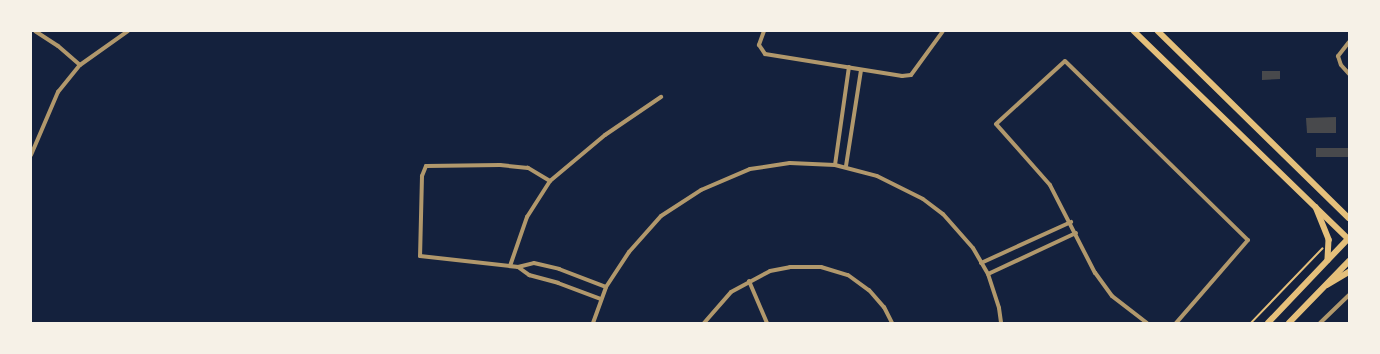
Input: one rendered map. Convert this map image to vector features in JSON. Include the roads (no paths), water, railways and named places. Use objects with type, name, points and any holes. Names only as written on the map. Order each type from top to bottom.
[{"type":"main road","points":[[1134,31],[1349,239],[1268,323]]},
{"type":"main road","points":[[1158,31],[1349,218]]},
{"type":"main road","points":[[1316,207],[1330,240],[1328,260]]},
{"type":"main road","points":[[1340,208],[1349,210]]},
{"type":"main road","points":[[1289,323],[1349,261]]},
{"type":"main road","points":[[1325,286],[1349,272]]},
{"type":"street","points":[[36,31],[58,46],[80,65]]},
{"type":"street","points":[[31,155],[33,145],[58,92],[80,65],[128,31]]},
{"type":"street","points":[[764,31],[759,45],[765,54],[862,70],[911,75],[943,31]]},
{"type":"street","points":[[1349,42],[1338,56],[1340,65],[1349,74]]},
{"type":"street","points":[[1147,323],[1112,296],[1095,273],[1071,222],[1050,184],[996,124],[1065,61],[1248,240],[1176,323]]},
{"type":"street","points":[[835,165],[849,67]]},
{"type":"street","points":[[846,166],[862,70]]},
{"type":"street","points":[[510,266],[527,217],[550,181],[605,135],[661,97]]},
{"type":"street","points":[[593,323],[606,287],[629,252],[661,216],[701,190],[756,168],[790,163],[846,166],[877,176],[923,199],[943,214],[973,248],[988,274],[999,308],[1001,323]]},
{"type":"street","points":[[550,181],[528,168],[500,165],[430,165],[424,170],[420,256],[518,267],[534,263],[540,264],[606,287]]},
{"type":"street","points":[[981,263],[1071,222]]},
{"type":"street","points":[[988,274],[1076,233]]},
{"type":"street","points":[[518,267],[529,275],[558,283],[601,299]]},
{"type":"street","points":[[704,323],[731,292],[770,271],[790,267],[821,267],[848,275],[869,290],[884,307],[892,323]]},
{"type":"street","points":[[749,281],[767,323]]},
{"type":"street","points":[[1320,323],[1349,295]]}]
